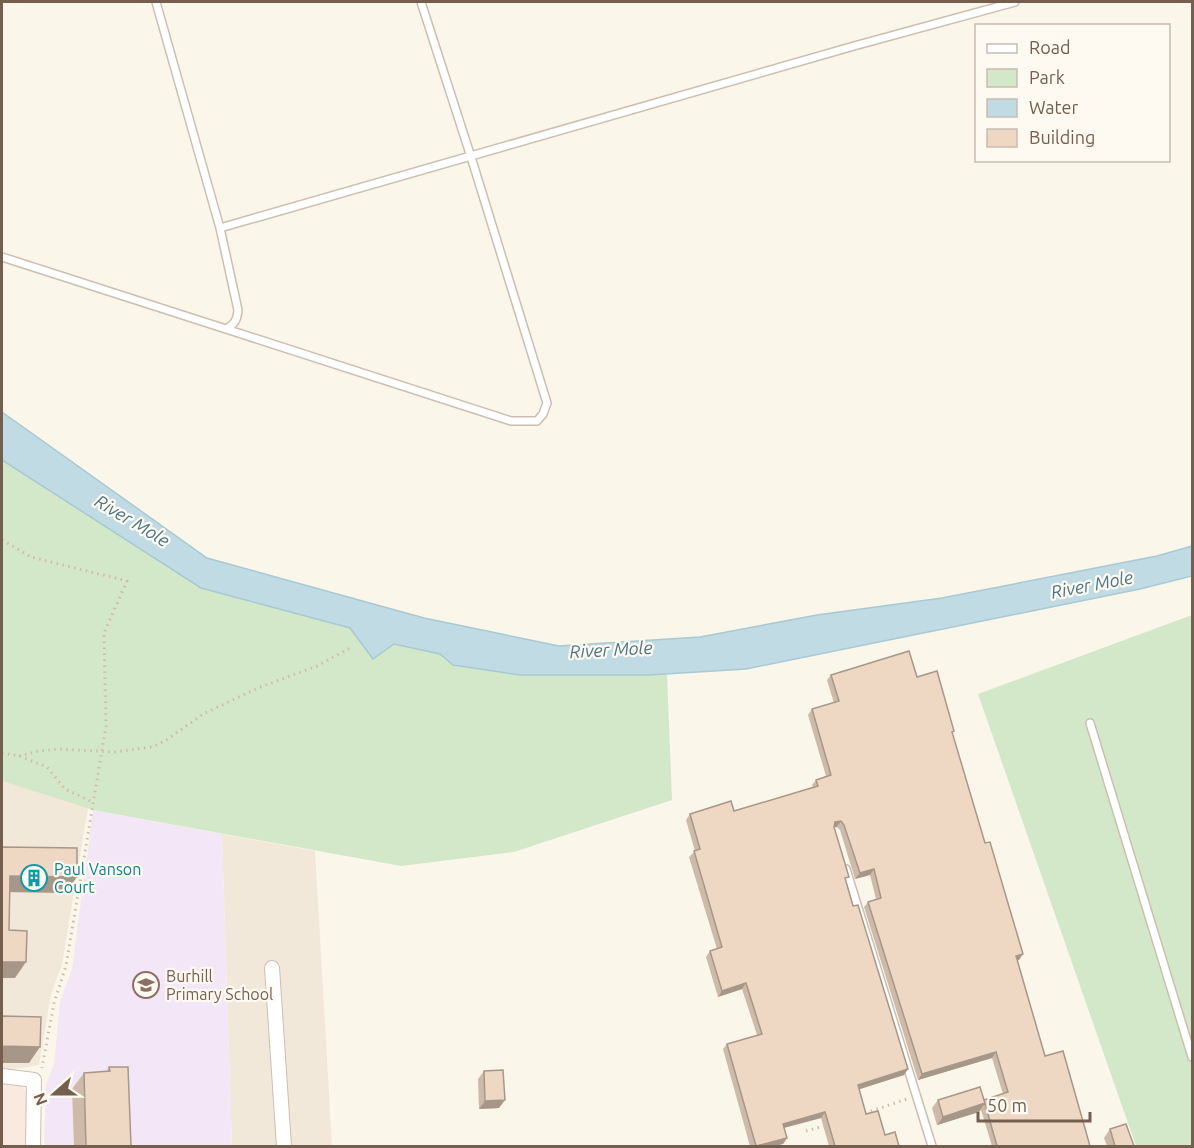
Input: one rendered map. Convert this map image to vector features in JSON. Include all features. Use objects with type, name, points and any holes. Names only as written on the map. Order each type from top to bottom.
[{"type":"street","points":[[272,968],[284,1146]]},
{"type":"street","points":[[2,1076],[34,1080],[33,1146]]},
{"type":"lane","points":[[156,2],[220,228],[238,310],[234,325],[226,329]]},
{"type":"lane","points":[[2,257],[511,421],[537,421],[543,414],[547,403],[421,2]]},
{"type":"lane","points":[[220,228],[1015,2]]},
{"type":"lane","points":[[1090,723],[1192,1057]]},
{"type":"lane","points":[[845,865],[932,1146]]},
{"type":"path","points":[[2,540],[31,557],[127,581],[104,633],[106,726],[102,752],[66,966],[54,1003],[42,1068],[34,1080]]},
{"type":"path","points":[[19,756],[60,749],[102,752],[159,744],[203,714],[258,688],[317,666],[350,648]]},
{"type":"path","points":[[2,753],[19,756],[47,767],[64,789],[93,802]]},
{"type":"path","points":[[861,1114],[917,1096]]},
{"type":"path","points":[[806,1131],[828,1124]]},
{"type":"shaded area","points":[[2,781],[88,808],[62,964],[51,994],[39,1065],[15,1069],[11,1085],[2,1085]]},
{"type":"shaded area","name":"Burhill Primary School","points":[[93,810],[222,834],[232,1146],[44,1146],[46,1085],[54,1064],[60,1001],[72,969]]},
{"type":"shaded area","points":[[222,834],[315,851],[332,1146],[232,1146]]},
{"type":"shaded area","points":[[2,1085],[22,1086],[27,1094],[26,1146],[2,1146]]},
{"type":"green space","points":[[2,459],[201,588],[350,628],[373,658],[394,644],[440,654],[453,665],[520,675],[667,674],[672,800],[514,852],[401,866],[93,810],[2,781]]},
{"type":"green space","points":[[1192,615],[1192,1146],[1136,1146],[978,694]]},
{"type":"water","name":"River Mole","points":[[2,412],[207,558],[424,618],[559,646],[700,637],[817,615],[942,598],[1157,556],[1192,546],[1192,576],[1140,589],[746,669],[649,675],[520,675],[453,665],[440,654],[394,644],[373,659],[350,628],[201,588],[2,460]]},
{"type":"building","points":[[909,651],[917,677],[937,671],[954,731],[952,732],[985,843],[990,842],[1023,954],[1016,956],[1045,1056],[1063,1051],[1090,1146],[997,1146],[984,1100],[1008,1092],[996,1052],[922,1074],[868,902],[881,898],[874,869],[860,873],[841,821],[835,822],[834,827],[849,877],[845,878],[853,906],[858,905],[908,1069],[858,1085],[866,1114],[878,1111],[885,1135],[895,1132],[899,1146],[835,1146],[825,1112],[783,1124],[787,1138],[756,1146],[727,1044],[762,1034],[746,983],[722,991],[710,951],[722,947],[694,851],[700,849],[690,814],[731,801],[734,811],[818,786],[816,780],[831,775],[812,709],[839,701],[831,675]]},
{"type":"building","points":[[2,847],[77,848],[77,877],[10,876],[9,930],[27,931],[26,962],[2,962]]},
{"type":"building","points":[[2,1016],[41,1017],[40,1047],[2,1046]]},
{"type":"building","points":[[109,1067],[128,1067],[131,1146],[86,1146],[84,1073],[110,1071]]},
{"type":"building","points":[[503,1070],[505,1100],[485,1101],[484,1071]]},
{"type":"building","points":[[980,1087],[985,1103],[943,1117],[938,1100]]},
{"type":"building","points":[[1126,1124],[1134,1146],[1115,1146],[1110,1129]]},
{"type":"place","name":"Paul Vanson Court","points":[[34,878]]},
{"type":"place","name":"Burhill Primary School","points":[[146,985]]}]
